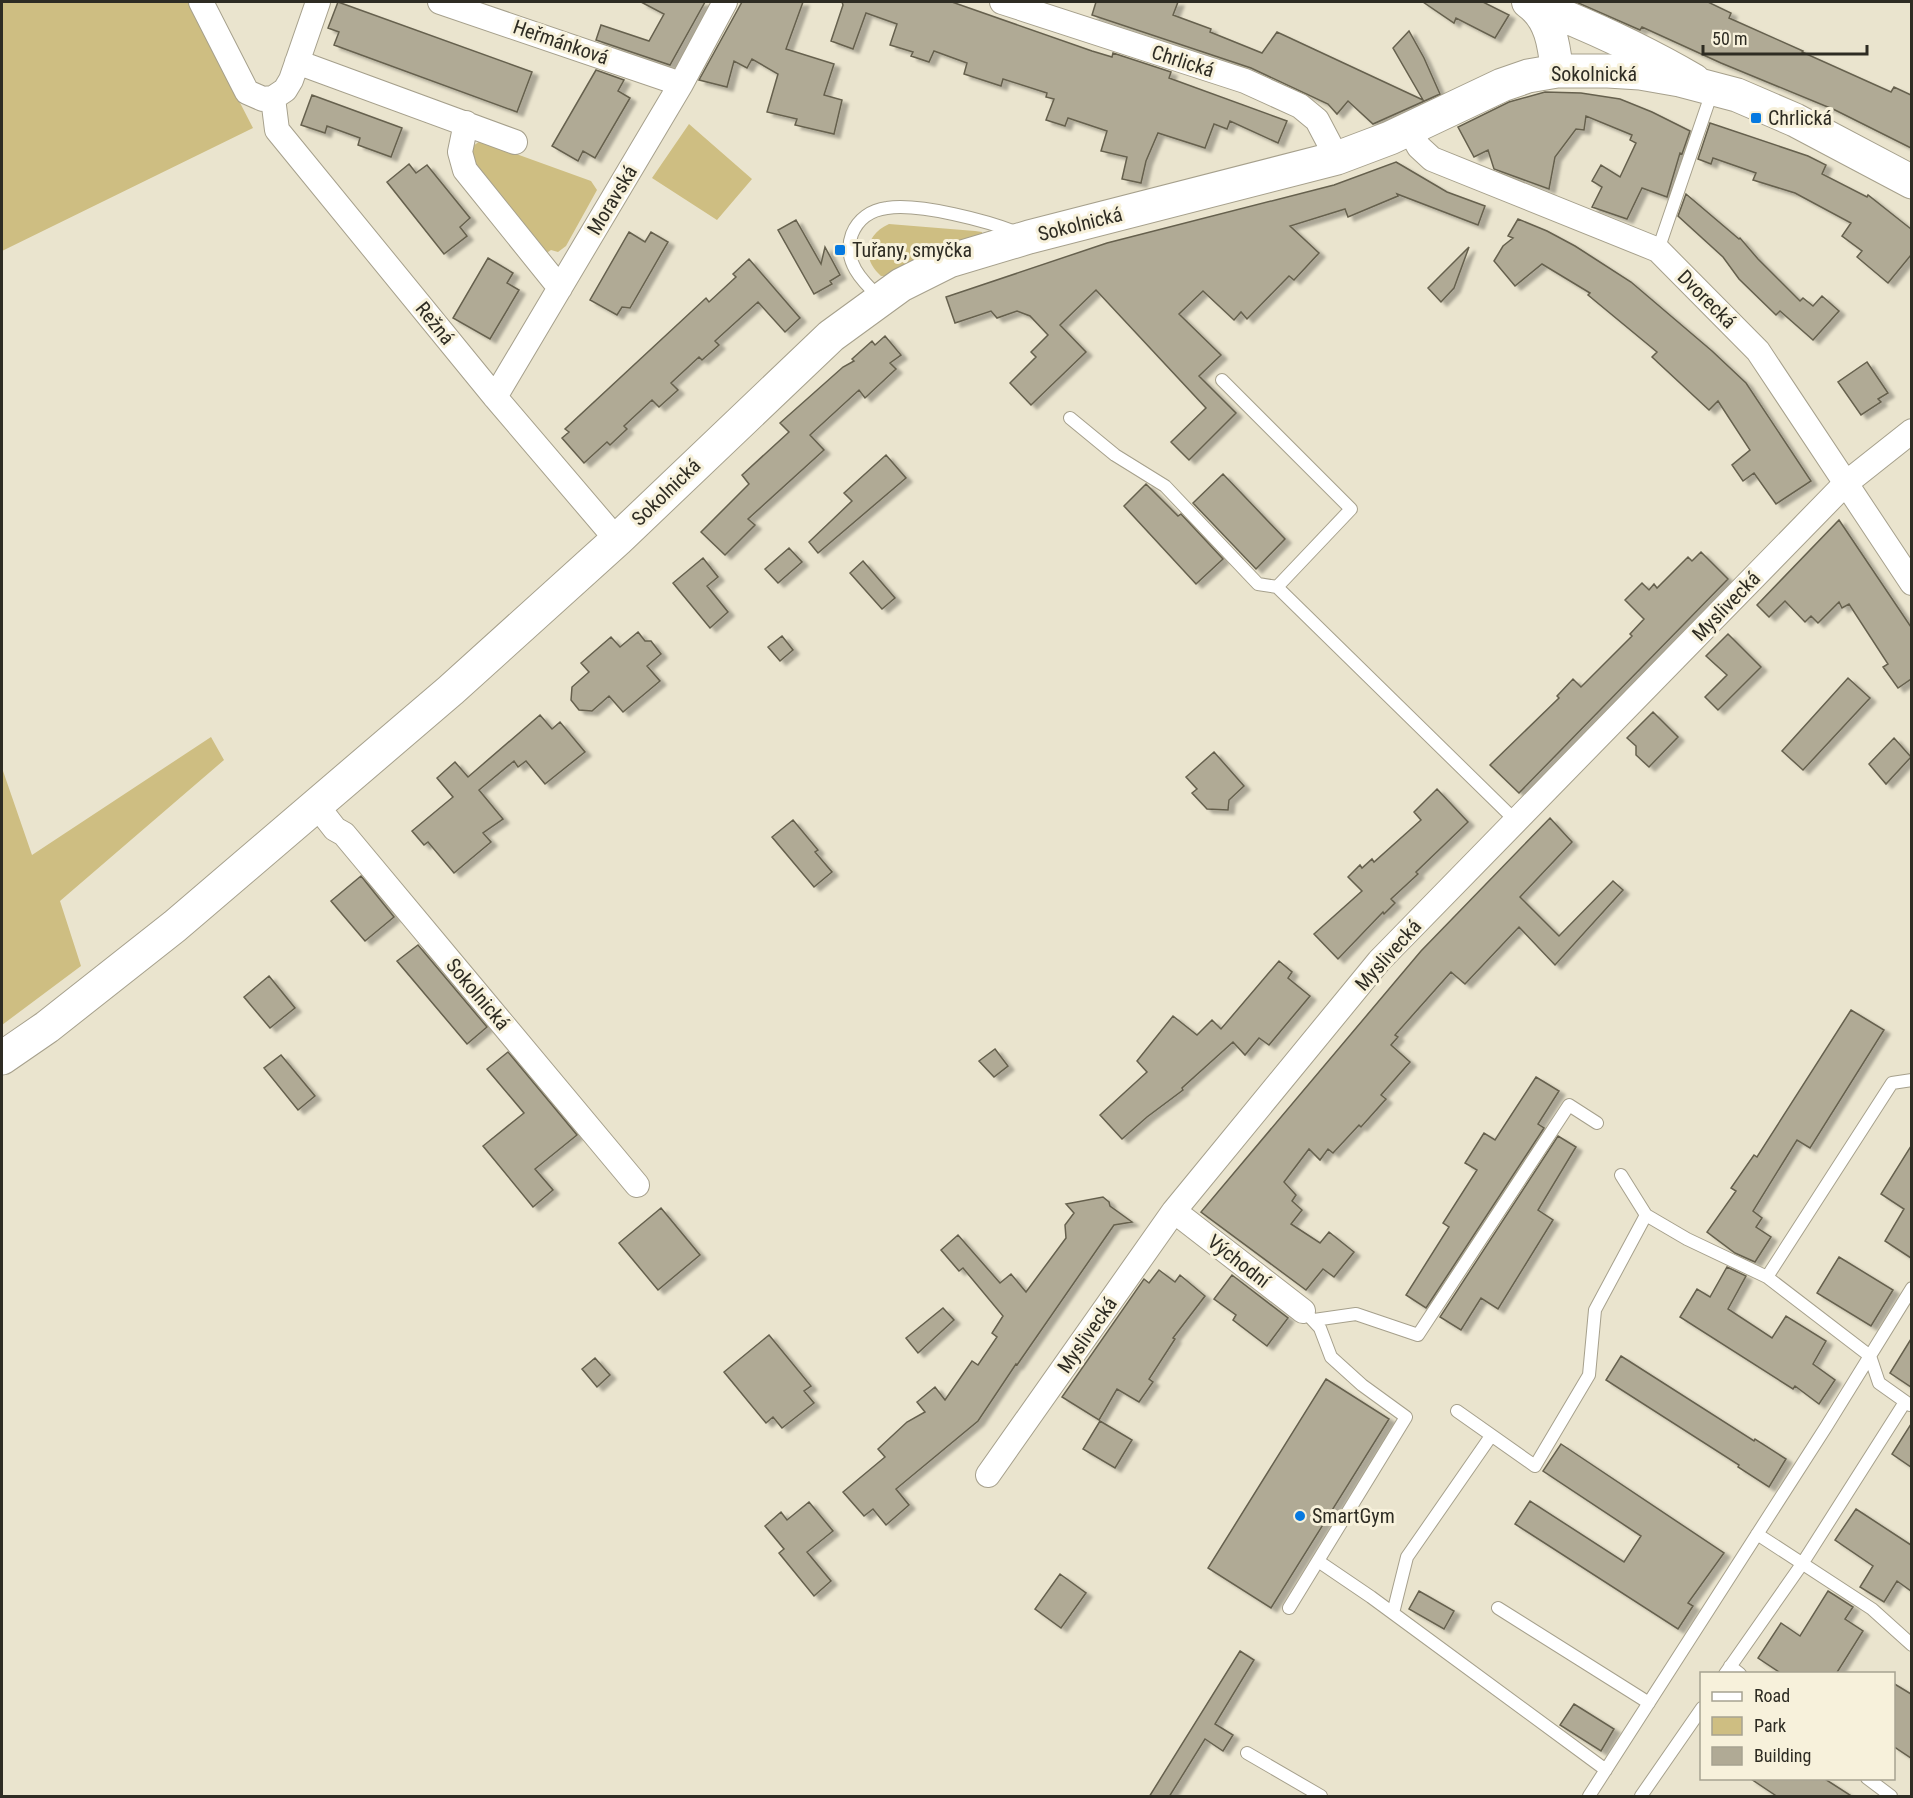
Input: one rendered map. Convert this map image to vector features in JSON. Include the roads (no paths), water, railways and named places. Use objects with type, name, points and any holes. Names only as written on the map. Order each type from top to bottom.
[{"type":"main road","name":"Sokolnická","points":[[2,1058],[47,1027],[175,926],[451,690],[616,540],[831,336],[880,299],[923,273],[949,261],[1029,237],[1337,158],[1372,146],[1502,85],[1528,76],[1557,71],[1640,73],[1706,86],[1737,95],[1778,112],[1911,182]]},
{"type":"street","points":[[201,2],[247,93],[263,99],[273,98],[285,90],[318,2]]},
{"type":"street","name":"Heřmánková","points":[[440,2],[681,84]]},
{"type":"street","name":"Moravská","points":[[495,397],[681,84],[725,2]]},
{"type":"street","name":"Chrlická","points":[[1002,2],[1245,81],[1300,106],[1317,120],[1337,158]]},
{"type":"street","points":[[1529,2],[1543,15],[1550,31],[1557,71]]},
{"type":"street","points":[[1529,2],[1567,16],[1647,54],[1706,86]]},
{"type":"street","points":[[297,62],[515,142]]},
{"type":"street","name":"Režná","points":[[273,98],[277,130],[495,397],[616,540]]},
{"type":"street","points":[[466,123],[460,152],[465,170],[560,288]]},
{"type":"street","name":"Dvorecká","points":[[1409,129],[1423,152],[1438,161],[1658,250],[1758,351],[1911,583]]},
{"type":"street","name":"Myslivecká","points":[[988,1475],[1174,1211],[1379,961],[1845,484],[1911,431]]},
{"type":"street","name":"Sokolnická","points":[[317,806],[335,829],[344,834],[352,843],[637,1185]]},
{"type":"street","name":"Východní","points":[[1174,1211],[1308,1315]]},
{"type":"lane","points":[[1658,250],[1706,86]]},
{"type":"lane","points":[[880,299],[859,275],[851,260],[849,248],[850,239],[858,223],[877,210],[895,207],[912,208],[967,217],[1029,237]]},
{"type":"lane","points":[[1222,380],[1351,509],[1277,587]]},
{"type":"lane","points":[[1070,418],[1115,454],[1165,486],[1257,584],[1277,587],[1516,821]]},
{"type":"lane","points":[[1767,1277],[1892,1083],[1911,1080]]},
{"type":"lane","points":[[1308,1315],[1356,1314],[1418,1335],[1569,1105],[1597,1122]]},
{"type":"lane","points":[[1621,1175],[1646,1215],[1687,1239],[1767,1277],[1870,1356],[1879,1383],[1908,1404],[1732,1671]]},
{"type":"lane","points":[[1457,1411],[1535,1467],[1589,1375],[1595,1310],[1646,1215]]},
{"type":"lane","points":[[1589,1797],[1911,1288]]},
{"type":"lane","points":[[1289,1608],[1406,1417],[1362,1385],[1331,1357],[1320,1328],[1308,1315]]},
{"type":"lane","points":[[1393,1613],[1407,1557],[1491,1436]]},
{"type":"lane","points":[[1757,1534],[1872,1609],[1911,1645]]},
{"type":"lane","points":[[1318,1561],[1393,1613],[1606,1770]]},
{"type":"lane","points":[[1498,1608],[1649,1703]]},
{"type":"lane","points":[[1641,1797],[1700,1709]]},
{"type":"lane","points":[[1247,1753],[1321,1797]]},
{"type":"lane","points":[[1868,1780],[1891,1797]]},
{"type":"place","name":"Chrlická","points":[[1756,118]]},
{"type":"place","name":"Tuřany, smyčka","points":[[840,250]]},
{"type":"place","name":"SmartGym","points":[[1300,1516]]}]
